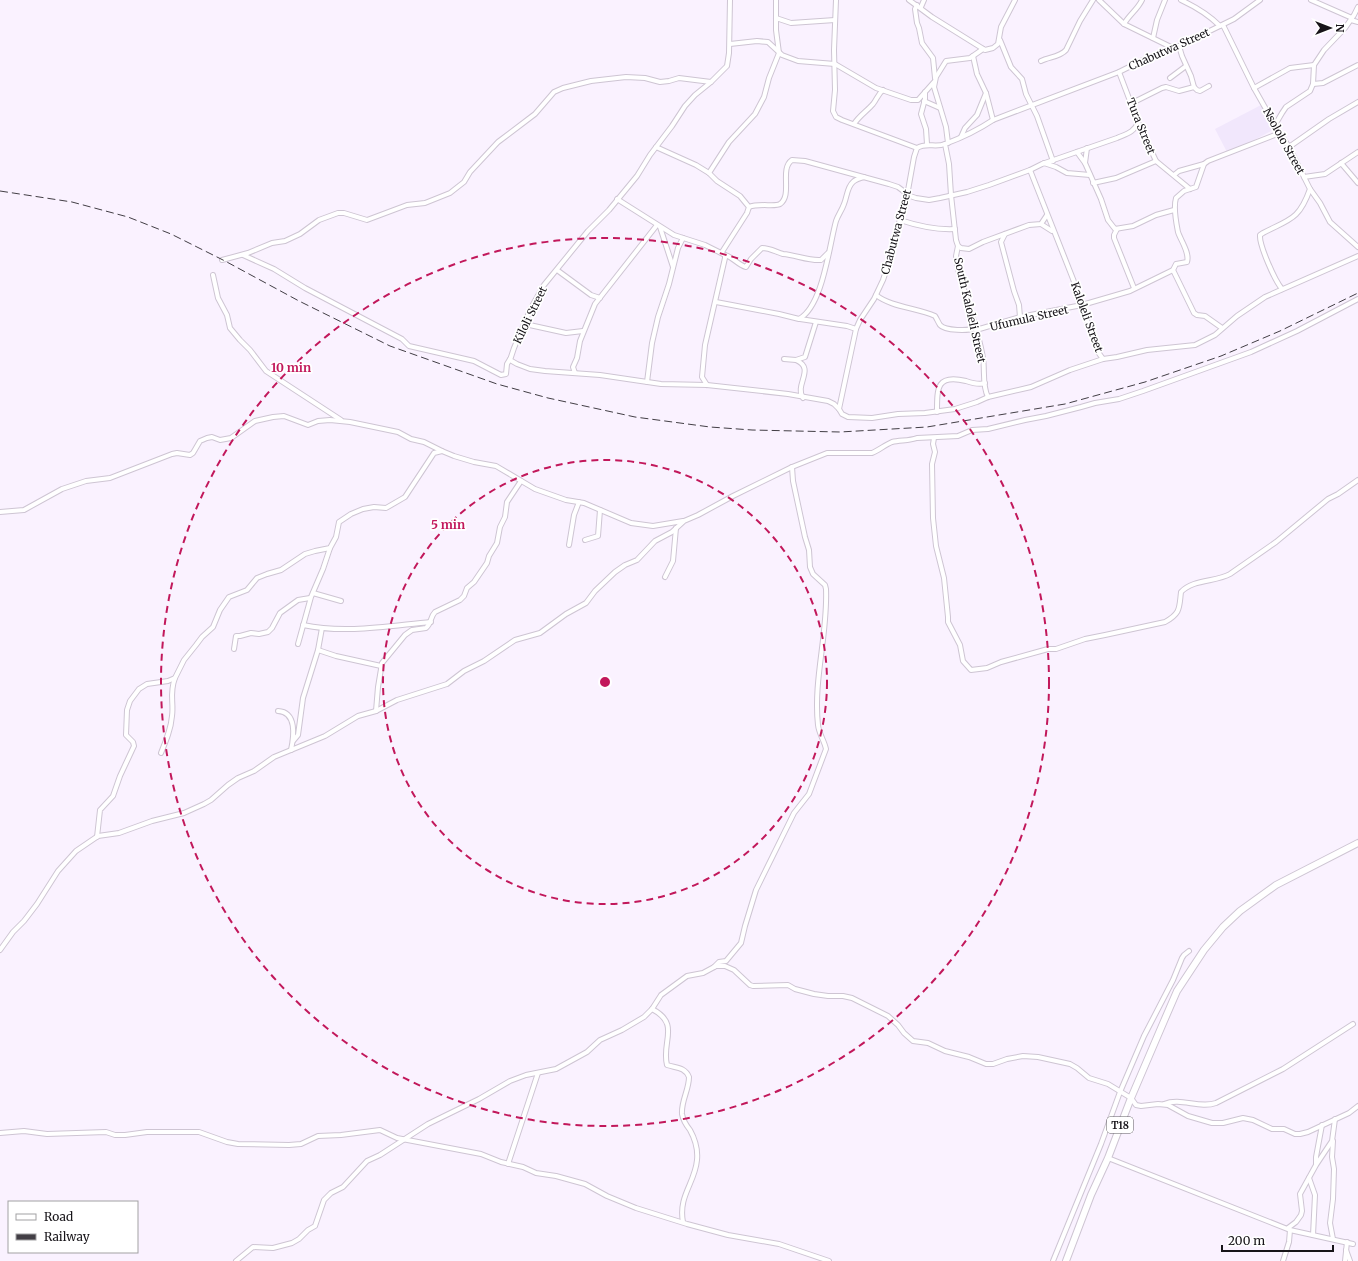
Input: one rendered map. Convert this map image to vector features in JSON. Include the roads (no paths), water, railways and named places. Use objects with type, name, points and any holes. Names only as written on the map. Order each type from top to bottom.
[{"type":"highway","name":"T18","points":[[1066,1261],[1091,1196],[1108,1158],[1130,1098],[1178,991],[1204,950],[1223,927],[1240,911],[1276,885],[1358,843]]},
{"type":"street","name":"Kiloli Street","points":[[242,254],[274,269],[305,288],[402,339],[409,346],[474,360],[501,375],[506,374],[507,366],[539,293],[588,231],[637,176],[690,100],[711,82],[726,66],[729,60],[730,44],[730,0]]},
{"type":"street","points":[[709,173],[730,142],[759,108],[764,98],[771,71],[780,53],[776,30],[776,0]]},
{"type":"street","points":[[836,0],[834,114],[836,117],[917,148]]},
{"type":"street","points":[[909,0],[974,44],[987,50],[998,44],[1001,27],[1015,0]]},
{"type":"street","points":[[919,6],[924,0]]},
{"type":"street","points":[[1041,62],[1049,57],[1062,54],[1066,50],[1080,21],[1093,0]]},
{"type":"street","points":[[1099,0],[1124,24],[1173,48]]},
{"type":"street","points":[[1124,24],[1142,0]]},
{"type":"street","points":[[1153,38],[1157,20],[1165,0]]},
{"type":"street","points":[[1181,0],[1200,9],[1221,26]]},
{"type":"street","name":"Chabutwa Street","points":[[839,409],[856,329],[883,280],[904,208],[906,193],[917,148],[927,144],[946,143],[975,131],[993,120],[1119,72],[1221,26],[1234,19],[1260,0]]},
{"type":"street","points":[[1311,0],[1354,17],[1358,22]]},
{"type":"street","name":"South Kaloleli Street","points":[[919,6],[915,9],[917,23],[922,43],[933,58],[936,92],[946,127],[951,195],[958,246],[956,256],[958,269],[976,329],[983,359],[988,397]]},
{"type":"street","points":[[1275,125],[1286,107],[1310,91],[1313,84],[1314,65],[1324,50],[1354,17],[1358,7]]},
{"type":"street","points":[[776,18],[789,23],[797,24],[835,20]]},
{"type":"street","name":"Nsololo Street","points":[[1221,26],[1254,88],[1289,147],[1310,189],[1320,203],[1330,222],[1358,247]]},
{"type":"street","points":[[1000,39],[1011,67],[1022,79],[1026,94],[1053,160]]},
{"type":"street","points":[[730,44],[763,41],[772,44],[780,53],[798,61],[835,64],[876,88],[915,101],[921,98],[935,81],[942,65],[946,61],[970,58],[982,49]]},
{"type":"street","points":[[974,44],[979,81],[986,93],[993,120]]},
{"type":"street","points":[[1179,46],[1194,87],[1200,91],[1209,86]]},
{"type":"street","points":[[1254,88],[1290,68],[1314,65]]},
{"type":"street","points":[[1313,84],[1323,83],[1358,65]]},
{"type":"street","points":[[1170,78],[1186,66]]},
{"type":"street","name":"Tura Street","points":[[1119,72],[1138,122],[1156,161],[1190,189]]},
{"type":"street","points":[[222,260],[268,244],[288,240],[300,234],[316,221],[338,213],[344,213],[367,220],[407,205],[425,203],[450,193],[464,182],[470,172],[498,142],[535,114],[554,92],[563,88],[591,81],[626,77],[645,78],[660,82],[679,78],[711,82]]},
{"type":"street","points":[[1132,103],[1162,88],[1166,87],[1179,91],[1194,87]]},
{"type":"street","points":[[854,124],[874,103],[878,94],[883,90]]},
{"type":"street","points":[[925,92],[921,114],[926,129],[927,144]]},
{"type":"street","points":[[961,137],[965,128],[978,113],[986,93]]},
{"type":"street","points":[[924,101],[935,104],[940,108]]},
{"type":"street","points":[[1289,147],[1329,119],[1358,102]]},
{"type":"street","points":[[749,207],[760,204],[778,205],[781,203],[784,199],[786,188],[787,166],[792,160],[809,162],[889,184],[898,187],[910,196],[923,200],[929,200],[967,192],[1030,170],[1044,163],[1129,133],[1137,126],[1138,122]]},
{"type":"street","points":[[1174,175],[1180,171],[1204,164],[1280,134]]},
{"type":"street","points":[[656,147],[696,165],[709,173],[717,181],[740,196],[749,207]]},
{"type":"street","points":[[1085,163],[1087,148]]},
{"type":"street","points":[[1077,152],[1085,163],[1093,184],[1101,199],[1108,220],[1115,229],[1136,225],[1151,217],[1174,210],[1176,198],[1179,194],[1194,188],[1198,184],[1204,164]]},
{"type":"street","points":[[1304,177],[1325,174],[1358,152]]},
{"type":"street","points":[[1093,184],[1116,178],[1156,161]]},
{"type":"street","points":[[1044,163],[1067,173],[1090,174]]},
{"type":"street","points":[[1341,163],[1358,183]]},
{"type":"street","name":"Kaloleli Street","points":[[1030,170],[1082,305],[1098,352],[1103,359],[1147,350],[1195,345],[1210,338],[1264,297],[1358,256]]},
{"type":"street","points":[[799,319],[806,315],[809,311],[817,293],[825,270],[837,219],[850,186],[854,180],[865,177]]},
{"type":"street","points":[[1282,289],[1271,270],[1260,242],[1260,236],[1296,216],[1310,189]]},
{"type":"street","points":[[617,200],[674,235],[705,245],[729,256],[746,267],[751,259],[762,248],[812,260],[821,260],[829,252]]},
{"type":"street","points":[[707,385],[702,377],[706,334],[716,302],[725,263],[723,254],[749,210],[749,207]]},
{"type":"street","name":"Ufumula Street","points":[[876,295],[903,307],[935,316],[940,325],[945,328],[967,330],[1082,305],[1130,291],[1173,270],[1176,264],[1186,262],[1188,259],[1178,232],[1174,210]]},
{"type":"street","points":[[1041,224],[1047,215]]},
{"type":"street","points":[[900,220],[914,225],[932,228],[955,229]]},
{"type":"street","points":[[958,246],[969,249],[992,238],[1029,225],[1041,224],[1053,231]]},
{"type":"street","points":[[659,226],[673,267]]},
{"type":"street","points":[[575,373],[573,367],[576,361],[583,331],[593,309],[600,298],[659,226]]},
{"type":"street","points":[[1118,229],[1114,238],[1134,288]]},
{"type":"street","points":[[1004,234],[1001,242],[1012,286],[1019,305],[1020,318]]},
{"type":"street","points":[[647,382],[653,337],[679,244],[683,238]]},
{"type":"street","points":[[992,238],[1001,242]]},
{"type":"street","points":[[556,270],[591,295],[600,298]]},
{"type":"street","points":[[1173,270],[1194,313],[1205,316],[1222,328]]},
{"type":"street","points":[[212,275],[217,295],[227,315],[230,328],[250,350],[266,371],[343,421]]},
{"type":"street","points":[[0,512],[24,510],[62,489],[86,481],[110,478],[172,454],[177,453],[190,455],[193,453],[199,442],[204,439],[212,437],[220,440],[231,438],[255,422],[281,416],[308,425],[323,420],[343,421],[398,432],[411,439],[429,444],[442,451],[474,462],[496,466],[535,489],[566,500],[579,502],[627,522],[648,526],[684,521],[792,467],[826,453],[872,452],[878,451],[893,442],[917,438],[958,436],[968,431],[988,429],[1119,398],[1143,391],[1251,352],[1297,331],[1358,299]]},
{"type":"street","points":[[716,302],[799,319],[847,326],[856,329]]},
{"type":"street","points":[[784,359],[796,360],[805,357],[816,322]]},
{"type":"street","points":[[525,324],[566,333],[583,331]]},
{"type":"street","points":[[510,359],[531,369],[600,375],[661,384],[707,385],[788,394],[828,401],[834,404],[844,416],[865,418],[955,409],[988,397],[1031,387],[1070,370],[1103,359]]},
{"type":"street","points":[[796,360],[803,364],[805,368],[800,391],[804,398]]},
{"type":"street","points":[[937,412],[939,384],[942,382],[951,379],[958,379],[979,384],[985,383]]},
{"type":"street","points":[[934,438],[935,452],[932,464],[933,518],[936,546],[944,578],[948,622],[960,645],[963,661],[973,670],[991,667],[1001,662],[1048,649],[1056,649],[1084,639],[1105,636],[1165,622],[1180,608],[1181,592],[1186,588],[1206,581],[1225,577],[1230,574],[1276,542],[1328,499],[1358,480]]},
{"type":"street","points":[[298,644],[310,598],[323,569],[330,548],[336,537],[338,523],[351,514],[369,507],[387,508],[405,497],[434,453],[442,451]]},
{"type":"street","points":[[713,968],[718,962],[726,961],[741,945],[756,890],[794,813],[809,794],[826,748],[819,731],[818,691],[825,632],[826,589],[810,567],[809,550],[793,481],[792,467]]},
{"type":"street","points":[[376,711],[381,666],[389,653],[405,635],[412,630],[426,628],[431,622],[435,612],[460,600],[464,596],[467,588],[474,582],[487,563],[497,543],[500,527],[505,517],[507,502],[521,481]]},
{"type":"street","points":[[569,546],[574,515],[579,502]]},
{"type":"street","points":[[585,540],[598,536],[600,510]]},
{"type":"street","points":[[0,950],[10,935],[38,904],[58,870],[76,851],[97,837],[101,835],[119,833],[152,821],[184,813],[211,800],[228,784],[254,771],[274,757],[325,736],[358,716],[376,711],[397,700],[447,684],[464,671],[484,661],[515,640],[542,632],[566,614],[586,603],[595,591],[615,572],[625,565],[637,560],[655,541],[667,535],[684,521]]},
{"type":"street","points":[[665,577],[673,561],[676,528]]},
{"type":"street","points":[[161,753],[167,740],[172,720],[171,690],[175,678],[184,660],[199,641],[213,627],[220,610],[229,597],[247,590],[257,578],[281,570],[305,554],[330,548]]},
{"type":"street","points":[[313,593],[341,601]]},
{"type":"street","points":[[234,649],[236,636],[268,632],[272,628],[280,613],[298,600],[310,598]]},
{"type":"street","points":[[302,625],[322,628],[362,630],[384,626],[431,622]]},
{"type":"street","points":[[293,741],[298,735],[306,688],[318,650],[322,628]]},
{"type":"street","points":[[318,650],[336,656],[381,666]]},
{"type":"street","points":[[97,837],[100,810],[113,796],[120,776],[134,746],[133,742],[125,733],[127,710],[130,700],[143,685],[168,681],[175,678]]},
{"type":"street","points":[[278,711],[287,713],[292,720],[293,741],[291,750]]},
{"type":"street","points":[[1053,1261],[1120,1092],[1144,1036],[1173,980],[1182,958],[1189,951]]},
{"type":"street","points":[[236,1261],[253,1247],[273,1248],[296,1241],[307,1230],[315,1226],[321,1204],[325,1198],[342,1187],[367,1161],[380,1155],[428,1124],[479,1099],[510,1081],[526,1075],[550,1071],[558,1068],[588,1051],[600,1040],[641,1019],[652,1009],[661,996],[685,977],[690,974],[703,973],[713,968],[723,966],[731,968],[754,986],[788,985],[795,989],[814,994],[852,998],[888,1016],[898,1024],[904,1033],[913,1041],[928,1043],[945,1051],[969,1057],[986,1064],[993,1064],[1022,1056],[1038,1057],[1070,1064],[1078,1068],[1089,1078],[1104,1082],[1130,1098],[1134,1104],[1138,1106],[1162,1105],[1173,1107],[1188,1116],[1212,1123],[1223,1123],[1243,1118],[1253,1120],[1272,1129],[1284,1129],[1295,1134],[1305,1133],[1349,1113],[1358,1106]]},
{"type":"street","points":[[652,1009],[662,1015],[667,1023],[669,1034],[666,1054],[667,1065],[681,1068],[689,1077],[682,1104],[682,1113],[694,1140],[698,1159],[683,1200],[683,1222]]},
{"type":"street","points":[[1162,1105],[1175,1101],[1209,1105],[1216,1104],[1283,1069],[1353,1024]]},
{"type":"street","points":[[508,1164],[538,1073]]},
{"type":"street","points":[[1333,1240],[1330,1223],[1333,1199],[1334,1169],[1332,1157],[1335,1119]]},
{"type":"street","points":[[1316,1165],[1322,1125]]},
{"type":"street","points":[[0,1133],[24,1131],[47,1134],[106,1132],[114,1135],[125,1135],[148,1132],[192,1132],[201,1133],[227,1142],[238,1144],[289,1145],[298,1144],[318,1136],[346,1135],[377,1130],[397,1138],[481,1154],[508,1164],[523,1167],[536,1173],[556,1176],[585,1184],[628,1206],[745,1239],[779,1244],[829,1261]]},
{"type":"street","points":[[1283,1261],[1289,1242],[1289,1229],[1298,1221],[1302,1213],[1299,1196],[1316,1165],[1334,1138]]},
{"type":"street","points":[[1108,1158],[1289,1229],[1353,1244]]},
{"type":"street","points":[[1309,1178],[1315,1195],[1313,1235]]},
{"type":"street","points":[[1345,1261],[1347,1242]]},
{"type":"street","points":[[1346,1250],[1350,1261]]},
{"type":"railway","points":[[0,191],[72,202],[128,217],[171,234],[299,301],[390,346],[497,384],[548,398],[635,417],[710,427],[752,430],[840,432],[927,427],[1065,404],[1145,382],[1221,356],[1280,331],[1358,293]]}]
